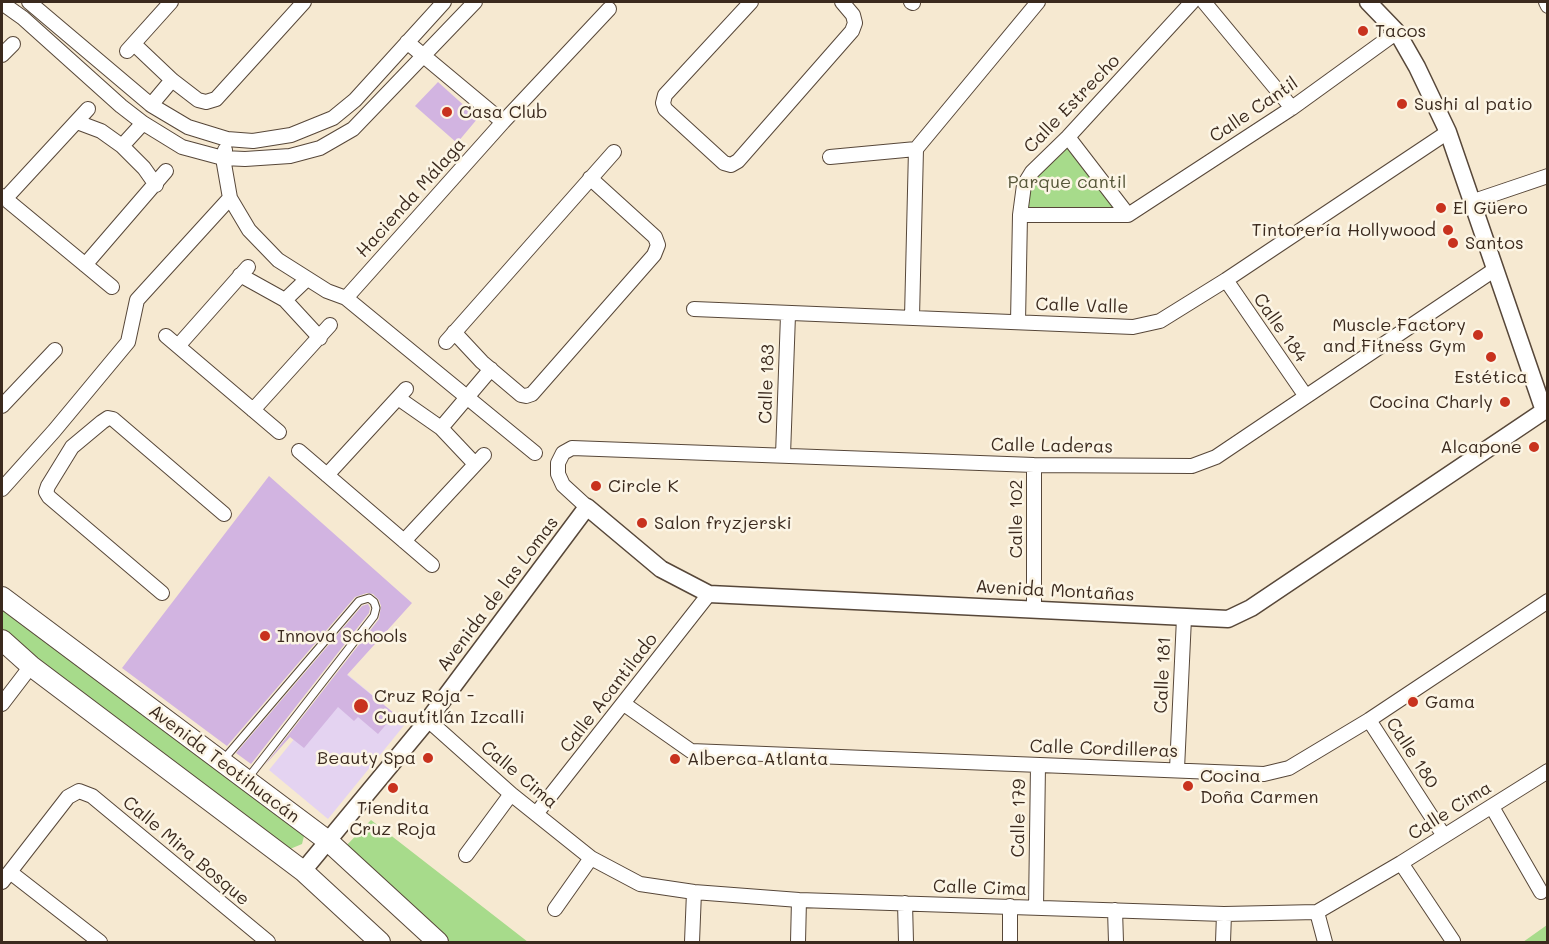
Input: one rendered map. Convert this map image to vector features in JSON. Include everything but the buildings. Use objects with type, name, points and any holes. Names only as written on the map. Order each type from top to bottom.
[{"type":"main road","name":"Avenida Teotihuacán","points":[[2,597],[328,841],[438,942]]},
{"type":"main road","name":"Avenida Teotihuacán","points":[[2,640],[31,666],[303,871],[380,942]]},
{"type":"street","points":[[29,2],[151,105],[188,127],[227,139],[253,141],[291,135],[333,118],[354,100],[444,2]]},
{"type":"street","points":[[171,2],[130,48],[198,100],[206,102],[216,99],[297,4]]},
{"type":"street","points":[[2,3],[23,18],[143,123],[182,147],[223,158],[290,156],[320,148],[353,129],[475,2]]},
{"type":"street","points":[[751,2],[665,95],[663,103],[665,108],[724,163],[731,165],[738,161],[852,31],[855,23],[853,15],[842,2]]},
{"type":"street","points":[[912,317],[916,149],[1038,2]]},
{"type":"street","name":"Calle Estrecho","points":[[1018,322],[1020,215],[1024,186],[1032,172],[1068,137],[1192,2]]},
{"type":"street","points":[[1204,2],[1292,108]]},
{"type":"street","points":[[1368,2],[1397,32],[1417,67],[1448,132],[1546,415]]},
{"type":"street","points":[[1546,2],[1548,6]]},
{"type":"street","name":"Hacienda Málaga","points":[[346,298],[503,122],[609,9]]},
{"type":"street","name":"Calle Cantil","points":[[1128,215],[1292,108],[1397,32]]},
{"type":"street","points":[[407,42],[503,122]]},
{"type":"street","points":[[2,55],[13,44]]},
{"type":"street","points":[[151,105],[172,80]]},
{"type":"street","points":[[88,109],[3,197],[112,287]]},
{"type":"street","points":[[77,122],[101,131],[122,146],[144,168],[156,185]]},
{"type":"street","points":[[122,146],[143,123]]},
{"type":"street","name":"Calle Valle","points":[[694,309],[788,315],[912,317],[1133,327],[1160,321],[1226,280],[1448,132]]},
{"type":"street","points":[[1068,137],[1128,215]]},
{"type":"street","points":[[227,139],[223,158],[230,198],[249,230],[278,260],[327,291],[346,298],[535,453]]},
{"type":"street","points":[[830,157],[916,149]]},
{"type":"street","points":[[590,178],[655,237],[658,245],[654,255],[532,394],[521,395],[450,337],[590,178],[614,152]]},
{"type":"street","points":[[85,265],[166,171]]},
{"type":"street","points":[[1471,202],[1548,176]]},
{"type":"street","points":[[2,489],[128,342],[137,300],[230,198]]},
{"type":"street","points":[[1020,215],[1128,215]]},
{"type":"street","name":"Calle Laderas","points":[[558,463],[563,453],[572,448],[1034,465],[1192,466],[1216,457],[1494,270]]},
{"type":"street","points":[[178,346],[244,271],[285,300],[320,338]]},
{"type":"street","points":[[285,300],[307,279]]},
{"type":"street","name":"Calle 184","points":[[1226,280],[1305,395]]},
{"type":"street","name":"Calle 183","points":[[783,455],[788,315]]},
{"type":"street","points":[[253,410],[330,325]]},
{"type":"street","points":[[166,336],[279,432]]},
{"type":"street","points":[[2,406],[55,350]]},
{"type":"street","points":[[441,428],[491,369]]},
{"type":"street","points":[[327,475],[402,394],[479,459],[404,541]]},
{"type":"street","name":"Avenida Montañas","points":[[558,463],[558,474],[563,485],[587,507],[661,569],[709,594],[1228,619],[1251,608],[1546,415]]},
{"type":"street","points":[[162,593],[49,497],[46,492],[48,486],[72,447],[102,422],[108,418],[113,419],[224,514]]},
{"type":"street","points":[[54,431],[72,447]]},
{"type":"street","points":[[299,451],[432,565]]},
{"type":"street","name":"Calle 102","points":[[1034,465],[1034,609]]},
{"type":"street","name":"Avenida de las Lomas","points":[[303,871],[428,720],[587,507]]},
{"type":"street","name":"Calle Acantilado","points":[[536,814],[709,594]]},
{"type":"street","name":"Calle Cordilleras","points":[[624,704],[691,751],[1264,774],[1289,768],[1369,720],[1548,601]]},
{"type":"street","name":"Calle 181","points":[[1177,770],[1184,618]]},
{"type":"street","points":[[2,704],[31,666]]},
{"type":"street","name":"Calle Cima","points":[[428,720],[511,794],[591,858],[640,884],[694,892],[799,900],[1224,914],[1317,912],[1401,863],[1548,771]]},
{"type":"street","name":"Calle 180","points":[[1369,720],[1444,836]]},
{"type":"street","name":"Calle 179","points":[[1036,908],[1038,765]]},
{"type":"street","name":"Calle Mira Bosque","points":[[6,877],[68,797],[80,791],[92,796],[268,942]]},
{"type":"street","points":[[466,855],[511,794]]},
{"type":"street","points":[[1492,807],[1541,892]]},
{"type":"street","points":[[555,909],[591,858]]},
{"type":"street","points":[[1401,863],[1453,941]]},
{"type":"street","points":[[6,877],[100,942]]},
{"type":"street","points":[[692,942],[694,892]]},
{"type":"street","points":[[798,942],[799,900]]},
{"type":"street","points":[[905,903],[906,942]]},
{"type":"street","points":[[1010,906],[1010,942]]},
{"type":"street","points":[[1115,910],[1116,942]]},
{"type":"street","points":[[1317,912],[1325,942]]},
{"type":"street","points":[[1224,914],[1224,942]]},
{"type":"lane","points":[[222,762],[359,601],[369,598],[374,602],[376,608],[374,616],[247,781]]},
{"type":"shaded area","points":[[347,674],[406,723],[328,819],[269,770]]},
{"type":"green space","name":"Parque cantil","points":[[1068,142],[1120,209],[1024,208],[1028,187]]},
{"type":"green space","points":[[2,600],[299,827],[304,836],[302,844],[290,849],[81,693],[2,630]]},
{"type":"green space","points":[[371,820],[528,942],[446,942],[344,848]]},
{"type":"green space","points":[[1547,925],[1547,942],[1523,942]]},
{"type":"place","name":"Tacos","points":[[1363,31]]},
{"type":"place","name":"Sushi al patio","points":[[1402,104]]},
{"type":"place","name":"Casa Club","points":[[447,112]]},
{"type":"place","name":"El Güero","points":[[1441,208]]},
{"type":"place","name":"Tintorería Hollywood","points":[[1448,230]]},
{"type":"place","name":"Santos","points":[[1453,243]]},
{"type":"place","name":"Muscle Factory and Fitness Gym","points":[[1478,335]]},
{"type":"place","name":"Estética","points":[[1491,357]]},
{"type":"place","name":"Cocina Charly","points":[[1505,402]]},
{"type":"place","name":"Alcapone","points":[[1534,447]]},
{"type":"place","name":"Circle K","points":[[596,486]]},
{"type":"place","name":"Salon fryzjerski","points":[[642,523]]},
{"type":"place","name":"Innova Schools","points":[[265,636]]},
{"type":"place","name":"Gama","points":[[1413,702]]},
{"type":"place","name":"Cruz Roja - Cuautitlán Izcalli","points":[[361,706]]},
{"type":"place","name":"Beauty Spa","points":[[428,758]]},
{"type":"place","name":"Alberca Atlanta","points":[[675,759]]},
{"type":"place","name":"Cocina Doña Carmen","points":[[1188,786]]},
{"type":"place","name":"Tiendita Cruz Roja","points":[[393,788]]}]
